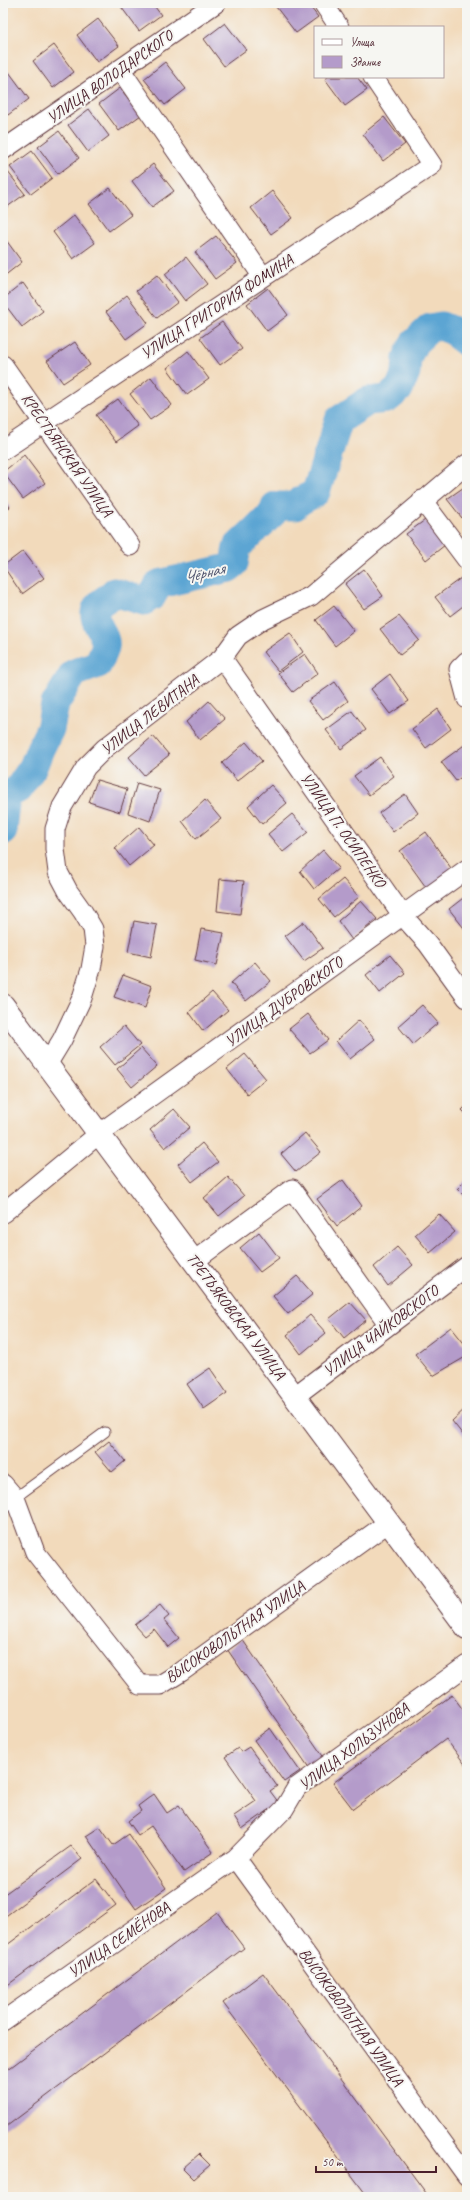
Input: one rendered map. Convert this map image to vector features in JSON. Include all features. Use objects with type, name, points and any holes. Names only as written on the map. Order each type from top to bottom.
[{"type":"street","name":"УЛИЦА ВОЛОДАРСКОГО","points":[[3,150],[216,3]]},
{"type":"street","points":[[323,3],[338,26]]},
{"type":"street","points":[[120,69],[263,277]]},
{"type":"street","name":"УЛИЦА ГРИГОРИЯ ФОМИНА","points":[[3,450],[432,165],[374,78]]},
{"type":"street","name":"КРЕСТЬЯНСКАЯ УЛИЦА","points":[[3,365],[130,546]]},
{"type":"street","name":"УЛИЦА ЛЕВИТАНА","points":[[48,1063],[62,1040],[82,998],[91,969],[94,946],[92,930],[83,912],[68,891],[58,872],[55,848],[55,829],[62,807],[86,767],[105,748],[222,658],[238,636],[263,619],[311,596],[422,500],[467,464]]},
{"type":"street","points":[[422,500],[467,560]]},
{"type":"street","name":"УЛИЦА П. ОСИПЕНКО","points":[[222,658],[403,916],[428,944],[467,998]]},
{"type":"street","points":[[467,661],[459,669],[467,699]]},
{"type":"street","name":"УЛИЦА ДУБРОВСКОГО","points":[[100,1133],[467,869]]},
{"type":"street","name":"ТРЕТЬЯКОВСКАЯ УЛИЦА","points":[[3,1005],[48,1063],[467,1628]]},
{"type":"street","points":[[3,1213],[100,1133]]},
{"type":"street","points":[[194,1261],[292,1189],[389,1325]]},
{"type":"street","name":"УЛИЦА ЧАЙКОВСКОГО","points":[[295,1396],[467,1266]]},
{"type":"street","name":"ВЫСОКОВОЛЬТНАЯ УЛИЦА","points":[[9,1491],[35,1552],[140,1685],[160,1685],[181,1672],[388,1522]]},
{"type":"street","name":"УЛИЦА ХОЛЬЗУНОВА","points":[[236,1858],[284,1809],[297,1787],[467,1665]]},
{"type":"street","name":"ВЫСОКОВОЛЬТНАЯ УЛИЦА","points":[[236,1858],[467,2176]]},
{"type":"street","name":"УЛИЦА СЕМЁНОВА","points":[[3,2021],[236,1858]]},
{"type":"lane","points":[[9,1491],[105,1432]]},
{"type":"building","points":[[152,3],[161,15],[139,31],[119,4]]},
{"type":"building","points":[[281,3],[307,3],[318,17],[296,33],[276,7]]},
{"type":"building","points":[[98,19],[119,46],[97,62],[77,35]]},
{"type":"building","points":[[225,23],[246,50],[224,66],[204,39]]},
{"type":"building","points":[[54,45],[74,72],[53,88],[33,61]]},
{"type":"building","points":[[165,62],[186,89],[165,105],[144,79]]},
{"type":"building","points":[[9,72],[29,99],[8,115],[3,109],[3,76]]},
{"type":"building","points":[[358,78],[367,90],[345,106],[325,79]]},
{"type":"building","points":[[120,88],[141,115],[119,131],[99,104]]},
{"type":"building","points":[[89,109],[109,136],[88,152],[68,125]]},
{"type":"building","points":[[384,117],[405,144],[383,161],[363,134]]},
{"type":"building","points":[[59,131],[79,158],[58,174],[38,147]]},
{"type":"building","points":[[32,151],[52,178],[31,194],[10,167]]},
{"type":"building","points":[[153,164],[174,191],[152,207],[132,181]]},
{"type":"building","points":[[4,167],[25,194],[3,210],[3,168]]},
{"type":"building","points":[[110,188],[131,215],[109,231],[89,204]]},
{"type":"building","points":[[272,191],[293,218],[271,234],[251,208]]},
{"type":"building","points":[[74,215],[95,243],[73,259],[53,232]]},
{"type":"building","points":[[216,236],[237,263],[215,279],[195,252]]},
{"type":"building","points":[[6,240],[22,262],[3,277],[3,243]]},
{"type":"building","points":[[186,257],[207,284],[185,301],[165,274]]},
{"type":"building","points":[[157,275],[178,302],[157,318],[136,291]]},
{"type":"building","points":[[23,283],[43,311],[22,327],[3,302],[3,299]]},
{"type":"building","points":[[268,288],[288,315],[267,331],[247,304]]},
{"type":"building","points":[[127,295],[148,323],[126,339],[106,312]]},
{"type":"building","points":[[222,322],[242,349],[220,365],[200,338]]},
{"type":"building","points":[[75,342],[90,365],[63,383],[47,361]]},
{"type":"building","points":[[188,351],[209,379],[187,395],[167,368]]},
{"type":"building","points":[[151,377],[172,405],[150,420],[130,394]]},
{"type":"building","points":[[118,399],[138,426],[116,442],[96,415]]},
{"type":"building","points":[[24,455],[45,483],[23,499],[3,472]]},
{"type":"building","points":[[467,485],[467,514],[462,518],[447,499]]},
{"type":"building","points":[[3,498],[10,507],[3,511]]},
{"type":"building","points":[[425,520],[445,545],[426,560],[406,534]]},
{"type":"building","points":[[23,551],[44,578],[22,594],[3,566]]},
{"type":"building","points":[[364,569],[383,596],[364,609],[345,584]]},
{"type":"building","points":[[461,578],[467,586],[467,603],[450,616],[435,597]]},
{"type":"building","points":[[334,606],[354,631],[335,646],[316,620]]},
{"type":"building","points":[[399,616],[419,640],[400,655],[380,629]]},
{"type":"building","points":[[290,633],[303,652],[278,671],[263,652]]},
{"type":"building","points":[[305,654],[318,673],[293,692],[278,673]]},
{"type":"building","points":[[390,674],[409,701],[390,714],[371,689]]},
{"type":"building","points":[[335,682],[348,701],[323,720],[308,701]]},
{"type":"building","points":[[209,701],[225,719],[200,740],[186,722]]},
{"type":"building","points":[[438,709],[451,729],[426,748],[412,729]]},
{"type":"building","points":[[352,711],[366,730],[341,749],[326,730]]},
{"type":"building","points":[[153,736],[169,755],[144,775],[129,757]]},
{"type":"building","points":[[246,742],[262,761],[237,781],[222,763]]},
{"type":"building","points":[[467,743],[467,773],[456,781],[441,762]]},
{"type":"building","points":[[380,757],[394,776],[369,795],[354,776]]},
{"type":"building","points":[[97,780],[127,789],[120,812],[89,802]]},
{"type":"building","points":[[137,783],[160,790],[150,821],[128,813]]},
{"type":"building","points":[[271,785],[287,803],[262,824],[248,806]]},
{"type":"building","points":[[405,794],[418,813],[393,832],[379,813]]},
{"type":"building","points":[[205,800],[221,819],[196,839],[182,821]]},
{"type":"building","points":[[292,814],[308,832],[283,852],[268,834]]},
{"type":"building","points":[[139,827],[154,845],[129,866],[115,848]]},
{"type":"building","points":[[426,832],[453,871],[428,890],[400,851]]},
{"type":"building","points":[[323,850],[339,868],[314,889],[300,871]]},
{"type":"building","points":[[220,879],[244,881],[240,914],[217,911]]},
{"type":"building","points":[[343,879],[359,897],[334,917],[319,899]]},
{"type":"building","points":[[467,895],[467,932],[449,909]]},
{"type":"building","points":[[361,901],[377,919],[352,940],[338,921]]},
{"type":"building","points":[[134,921],[157,925],[151,957],[128,952]]},
{"type":"building","points":[[304,922],[323,948],[304,961],[285,936]]},
{"type":"building","points":[[201,929],[224,933],[217,965],[195,960]]},
{"type":"building","points":[[390,955],[405,973],[380,993],[366,975]]},
{"type":"building","points":[[255,962],[271,981],[246,1001],[231,983]]},
{"type":"building","points":[[123,975],[152,986],[145,1008],[114,997]]},
{"type":"building","points":[[212,992],[228,1010],[203,1031],[189,1012]]},
{"type":"building","points":[[422,1005],[438,1023],[413,1044],[398,1026]]},
{"type":"building","points":[[308,1014],[328,1040],[310,1053],[289,1029]]},
{"type":"building","points":[[359,1020],[375,1039],[350,1059],[336,1041]]},
{"type":"building","points":[[124,1026],[140,1045],[115,1065],[100,1047]]},
{"type":"building","points":[[141,1048],[157,1066],[132,1087],[117,1069]]},
{"type":"building","points":[[245,1054],[266,1079],[247,1094],[227,1069]]},
{"type":"building","points":[[467,1105],[467,1115],[462,1110]]},
{"type":"building","points":[[174,1109],[190,1127],[165,1148],[150,1130]]},
{"type":"building","points":[[305,1133],[321,1152],[296,1172],[281,1154]]},
{"type":"building","points":[[202,1143],[218,1162],[192,1182],[178,1164]]},
{"type":"building","points":[[228,1177],[244,1196],[219,1216],[204,1198]]},
{"type":"building","points":[[467,1179],[467,1199],[457,1189]]},
{"type":"building","points":[[343,1180],[362,1206],[337,1226],[317,1199]]},
{"type":"building","points":[[439,1214],[455,1232],[430,1253],[415,1235]]},
{"type":"building","points":[[259,1232],[279,1258],[260,1272],[240,1248]]},
{"type":"building","points":[[397,1247],[413,1265],[388,1286],[374,1267]]},
{"type":"building","points":[[297,1276],[313,1294],[288,1314],[273,1296]]},
{"type":"building","points":[[350,1302],[366,1320],[344,1338],[329,1319]]},
{"type":"building","points":[[310,1315],[326,1333],[301,1354],[287,1335]]},
{"type":"building","points":[[451,1327],[467,1347],[467,1356],[433,1376],[415,1354]]},
{"type":"building","points":[[210,1368],[227,1393],[204,1409],[187,1384]]},
{"type":"building","points":[[467,1407],[467,1440],[452,1421]]},
{"type":"building","points":[[109,1441],[125,1461],[112,1472],[95,1452]]},
{"type":"building","points":[[160,1605],[169,1616],[164,1620],[179,1638],[168,1647],[154,1629],[145,1636],[135,1625]]},
{"type":"building","points":[[242,1639],[327,1762],[312,1772],[227,1649]]},
{"type":"building","points":[[452,1695],[467,1715],[467,1767],[446,1739],[353,1809],[333,1783]]},
{"type":"building","points":[[270,1728],[300,1771],[284,1782],[254,1740]]},
{"type":"building","points":[[249,1747],[277,1786],[270,1791],[279,1803],[242,1829],[234,1816],[256,1801],[225,1757],[238,1748],[241,1752]]},
{"type":"building","points":[[154,1794],[167,1813],[179,1805],[213,1852],[184,1872],[151,1826],[138,1835],[128,1821],[141,1811],[138,1806]]},
{"type":"building","points":[[100,1827],[113,1845],[129,1834],[166,1888],[136,1909],[86,1836]]},
{"type":"building","points":[[71,1846],[82,1859],[3,1918],[3,1895]]},
{"type":"building","points":[[96,1879],[116,1905],[5,1987],[3,1985],[3,1948]]},
{"type":"building","points":[[217,1912],[244,1948],[3,2129],[3,2073]]},
{"type":"building","points":[[263,1973],[429,2197],[368,2197],[223,2003]]},
{"type":"building","points":[[199,2154],[210,2165],[194,2179],[183,2168]]},
{"type":"waterway","name":"Чёрная","points":[[3,831],[7,795],[18,789],[33,767],[50,729],[55,704],[74,673],[98,664],[103,654],[105,642],[95,618],[97,606],[114,592],[144,601],[152,596],[159,584],[229,568],[234,564],[237,547],[273,513],[275,506],[295,506],[300,501],[316,492],[339,420],[368,401],[387,399],[399,389],[406,372],[407,358],[414,343],[430,328],[441,326],[458,333],[459,337],[467,343]]}]
